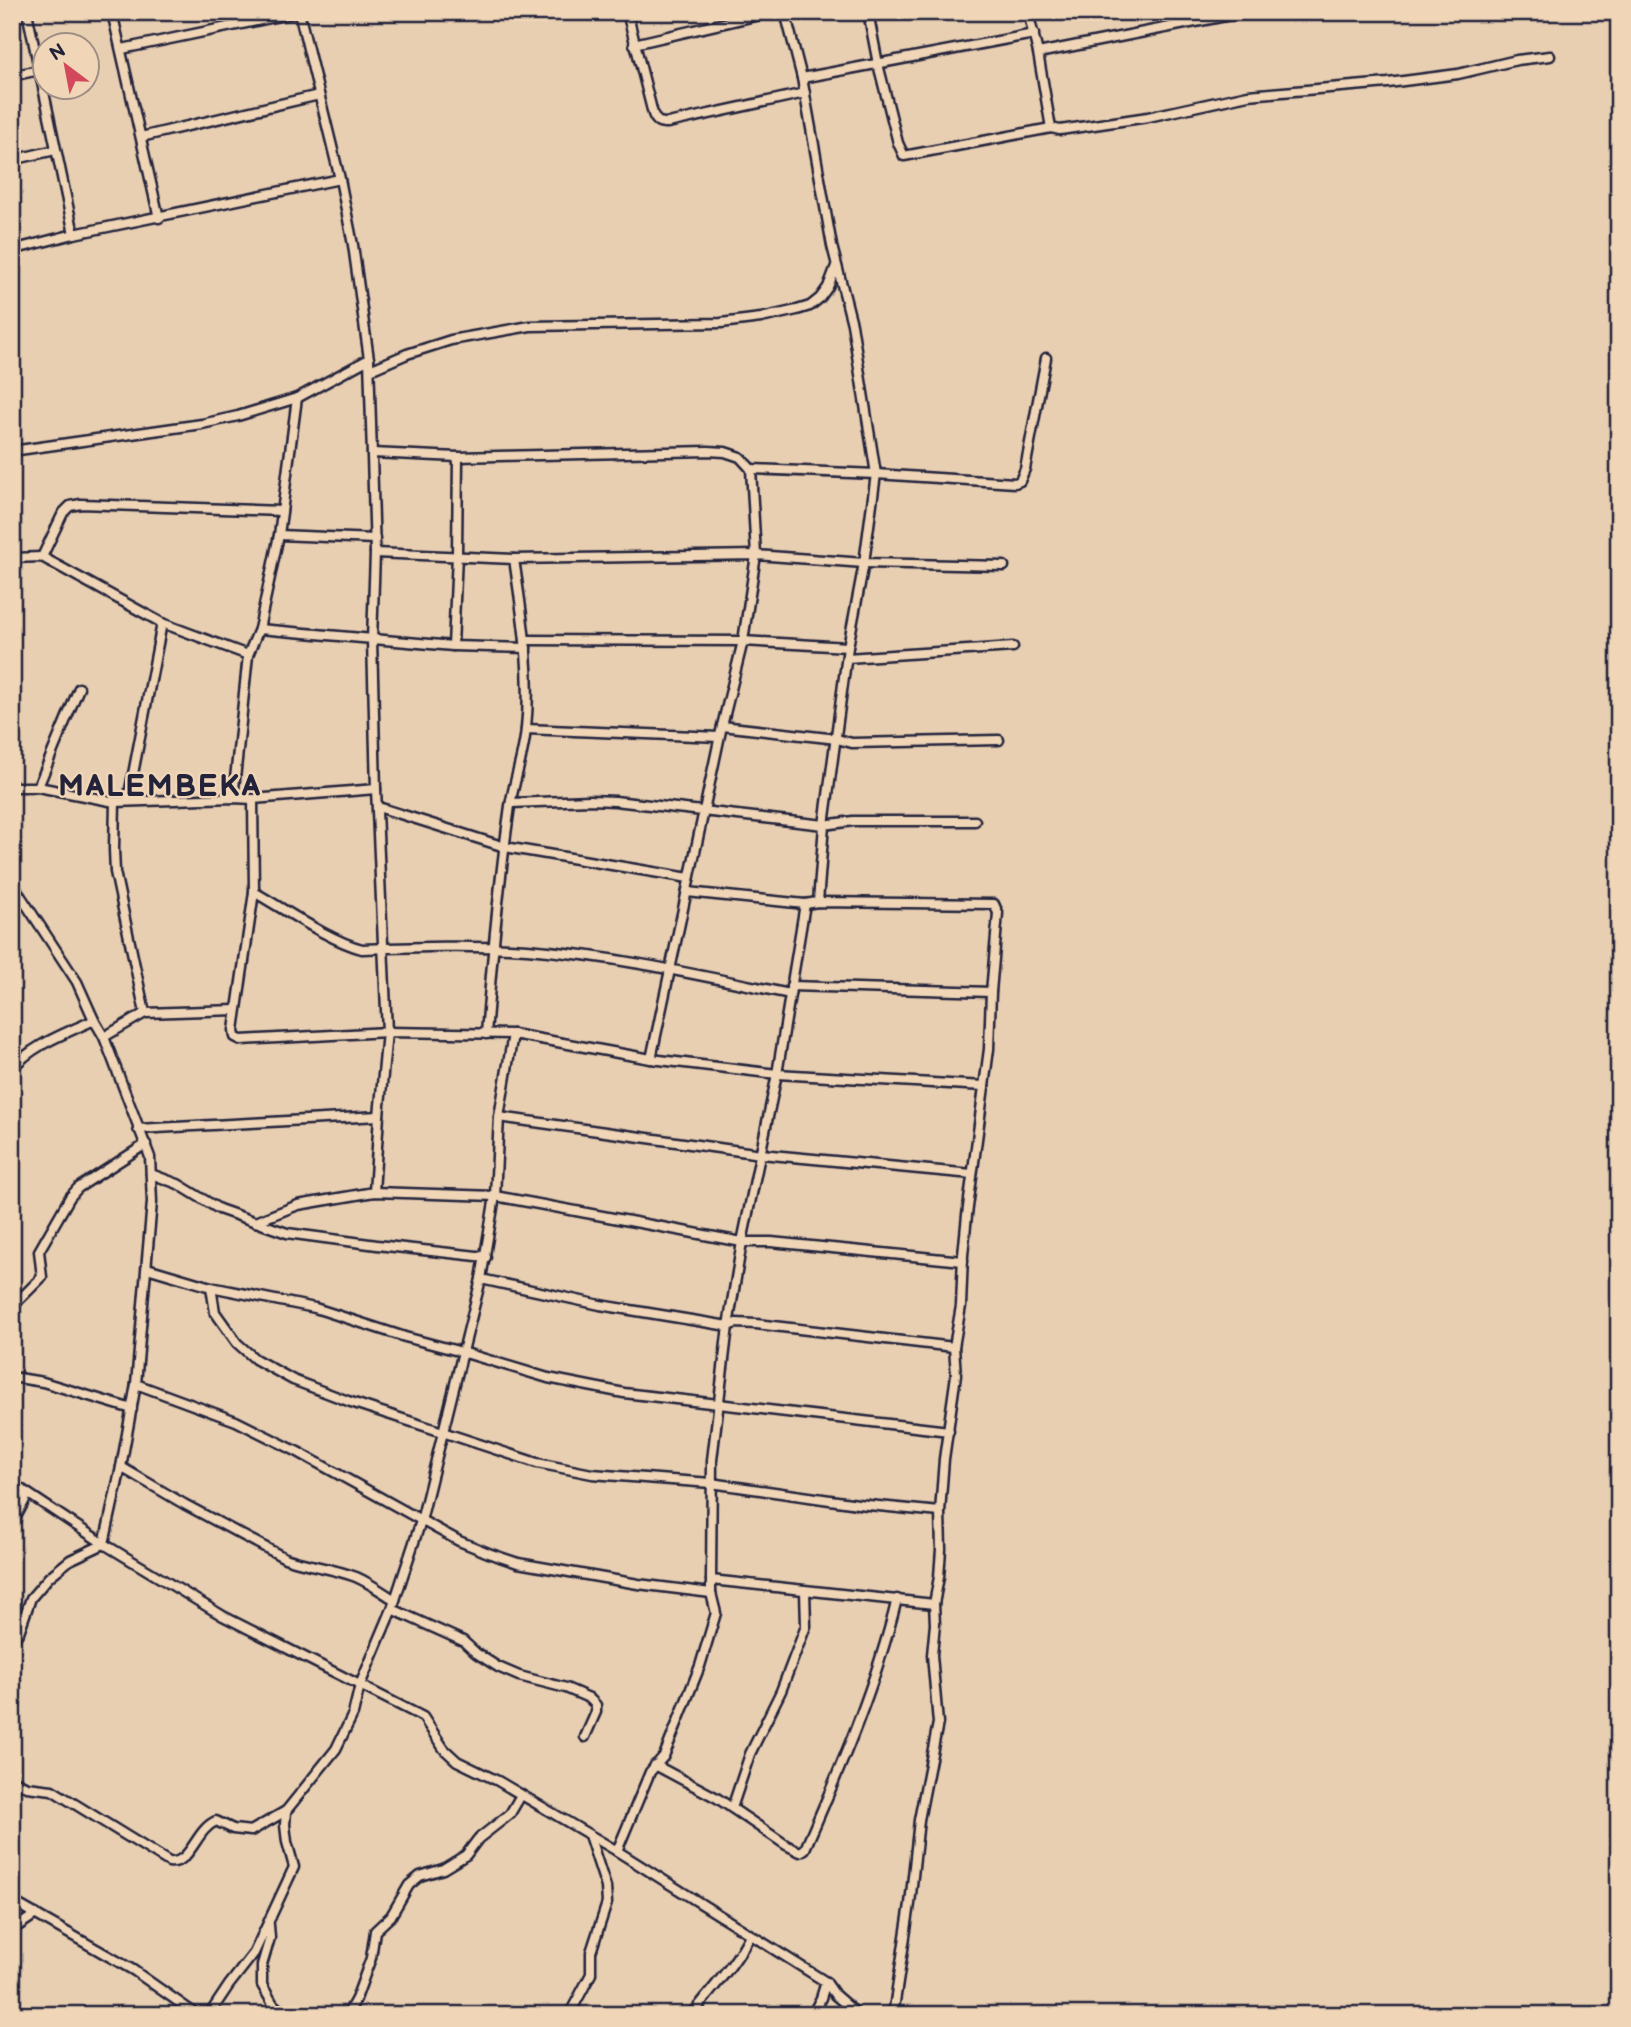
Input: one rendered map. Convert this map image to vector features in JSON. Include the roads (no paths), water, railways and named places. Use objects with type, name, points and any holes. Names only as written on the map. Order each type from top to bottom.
[{"type":"street","points":[[27,12],[32,36]]},
{"type":"street","points":[[112,12],[159,218]]},
{"type":"street","points":[[122,49],[299,12],[340,178],[353,245],[370,370],[375,553],[372,640],[387,1032],[374,1192]]},
{"type":"street","points":[[627,12],[653,114],[660,123],[805,93]]},
{"type":"street","points":[[634,44],[772,12]]},
{"type":"street","points":[[785,12],[802,78],[836,265],[852,324],[876,474],[864,562],[848,647],[824,825],[818,902]]},
{"type":"street","points":[[868,12],[878,64],[898,143],[904,156],[1051,128],[1063,130],[1148,117],[1248,95],[1458,74],[1517,60],[1550,57]]},
{"type":"street","points":[[1028,12],[1051,128]]},
{"type":"street","points":[[1038,53],[1246,12]]},
{"type":"street","points":[[802,78],[1034,34]]},
{"type":"street","points":[[12,76],[32,72]]},
{"type":"street","points":[[141,137],[319,95]]},
{"type":"street","points":[[45,102],[74,234]]},
{"type":"street","points":[[12,160],[55,150]]},
{"type":"street","points":[[12,250],[74,234],[340,178]]},
{"type":"street","points":[[370,370],[451,340],[530,326],[721,323],[752,320],[797,310],[810,306],[820,298],[828,287],[836,265]]},
{"type":"street","points":[[751,469],[1015,483],[1020,481],[1025,469],[1046,358]]},
{"type":"street","points":[[12,451],[202,424],[238,416],[297,398],[369,359]]},
{"type":"street","points":[[233,798],[248,655],[259,629],[279,535],[297,398]]},
{"type":"street","points":[[372,453],[458,457],[708,451],[725,452],[740,457],[751,469],[756,555],[743,641],[719,737],[651,1059]]},
{"type":"street","points":[[453,646],[458,457]]},
{"type":"street","points":[[42,557],[63,513],[70,506],[80,504],[282,511]]},
{"type":"street","points":[[279,535],[374,539]]},
{"type":"street","points":[[375,553],[514,559],[756,555],[864,562],[1004,566]]},
{"type":"street","points":[[12,558],[42,557],[162,623],[248,655]]},
{"type":"street","points":[[486,1034],[505,847],[526,729],[526,644],[514,559]]},
{"type":"street","points":[[128,800],[162,623]]},
{"type":"street","points":[[259,629],[453,646],[743,641],[848,647]]},
{"type":"street","points":[[847,658],[1013,647]]},
{"type":"street","points":[[38,788],[79,688]]},
{"type":"street","points":[[722,726],[859,744],[999,740]]},
{"type":"street","points":[[526,729],[719,737]]},
{"type":"street","points":[[12,787],[38,788],[115,802],[253,799],[376,789]]},
{"type":"street","points":[[253,799],[254,892],[233,1030],[235,1037],[241,1040],[387,1032],[513,1034],[651,1059],[777,1074],[984,1086]]},
{"type":"street","points":[[511,803],[590,800],[824,825],[853,821],[975,821]]},
{"type":"street","points":[[115,802],[115,872],[145,1013]]},
{"type":"street","points":[[378,807],[505,847],[689,878]]},
{"type":"street","points":[[12,883],[78,982],[93,1020],[104,1037],[150,1157],[152,1202],[136,1384],[104,1544]]},
{"type":"street","points":[[254,892],[349,946],[362,948],[528,949],[790,990],[991,992]]},
{"type":"street","points":[[687,892],[805,904],[994,904],[997,907],[989,1049],[972,1174],[961,1306],[954,1347],[956,1375],[944,1459],[940,1512],[942,1549],[934,1604],[932,1655],[937,1723],[919,1820],[910,1904],[893,2015]]},
{"type":"street","points":[[617,1851],[650,1772],[664,1756],[699,1666],[716,1613],[711,1593],[711,1483],[728,1326],[742,1242],[777,1074],[805,904]]},
{"type":"street","points":[[104,1037],[145,1013],[236,1010]]},
{"type":"street","points":[[12,1069],[37,1047],[93,1020]]},
{"type":"street","points":[[12,1780],[27,1787],[52,1790],[174,1863],[187,1855],[203,1829],[212,1822],[216,1821],[245,1832],[286,1811],[336,1749],[353,1714],[360,1685],[393,1605],[421,1521],[444,1434],[486,1257],[495,1196],[499,1117],[513,1034]]},
{"type":"street","points":[[138,1129],[379,1116]]},
{"type":"street","points":[[499,1117],[761,1154],[972,1174]]},
{"type":"street","points":[[12,1307],[42,1277],[39,1251],[70,1197],[89,1179],[146,1143]]},
{"type":"street","points":[[151,1174],[178,1184],[219,1209],[287,1233],[486,1257]]},
{"type":"street","points":[[255,1222],[298,1205],[374,1192],[495,1196],[742,1242],[771,1242],[963,1261]]},
{"type":"street","points":[[147,1268],[211,1287],[315,1308],[405,1337],[561,1381],[624,1393],[949,1431]]},
{"type":"street","points":[[481,1279],[600,1306],[728,1326],[736,1323],[756,1324],[954,1347]]},
{"type":"street","points":[[211,1287],[215,1312],[237,1343],[255,1359],[293,1380],[444,1434],[537,1463],[592,1474],[711,1483],[858,1504],[940,1512]]},
{"type":"street","points":[[12,1377],[43,1382],[132,1409]]},
{"type":"street","points":[[136,1384],[236,1422],[298,1452],[459,1541],[518,1563],[638,1584],[711,1593]]},
{"type":"street","points":[[121,1467],[285,1558],[354,1576],[373,1586],[393,1605],[463,1641],[498,1667],[589,1698],[596,1706],[596,1712],[585,1737]]},
{"type":"street","points":[[12,1483],[104,1544],[223,1616],[423,1717],[444,1749],[457,1761],[617,1851],[826,1982],[835,1995],[858,2015]]},
{"type":"street","points":[[12,1525],[28,1494]]},
{"type":"street","points":[[12,1642],[19,1632],[31,1598],[49,1577],[70,1560],[104,1544]]},
{"type":"street","points":[[711,1580],[934,1604]]},
{"type":"street","points":[[732,1808],[750,1754],[781,1691],[806,1626],[806,1591]]},
{"type":"street","points":[[655,1765],[717,1798],[796,1851],[805,1849],[870,1693],[897,1599]]},
{"type":"street","points":[[347,2015],[371,1958],[375,1931],[391,1916],[409,1885],[420,1876],[443,1869],[466,1855],[478,1839],[510,1814],[521,1795]]},
{"type":"street","points":[[209,2015],[254,1953],[294,1867],[287,1842],[286,1811]]},
{"type":"street","points":[[569,2015],[591,1974],[592,1946],[607,1903],[606,1887],[589,1835]]},
{"type":"street","points":[[12,1901],[133,1970],[197,2015]]},
{"type":"street","points":[[12,1930],[36,1914]]},
{"type":"street","points":[[269,1920],[270,1938],[261,1978],[265,1992],[285,2015]]},
{"type":"street","points":[[692,2015],[728,1971],[750,1935]]},
{"type":"street","points":[[812,2015],[826,1982]]},
{"type":"district","name":"MALEMBEKA","points":[[160,786]]}]
